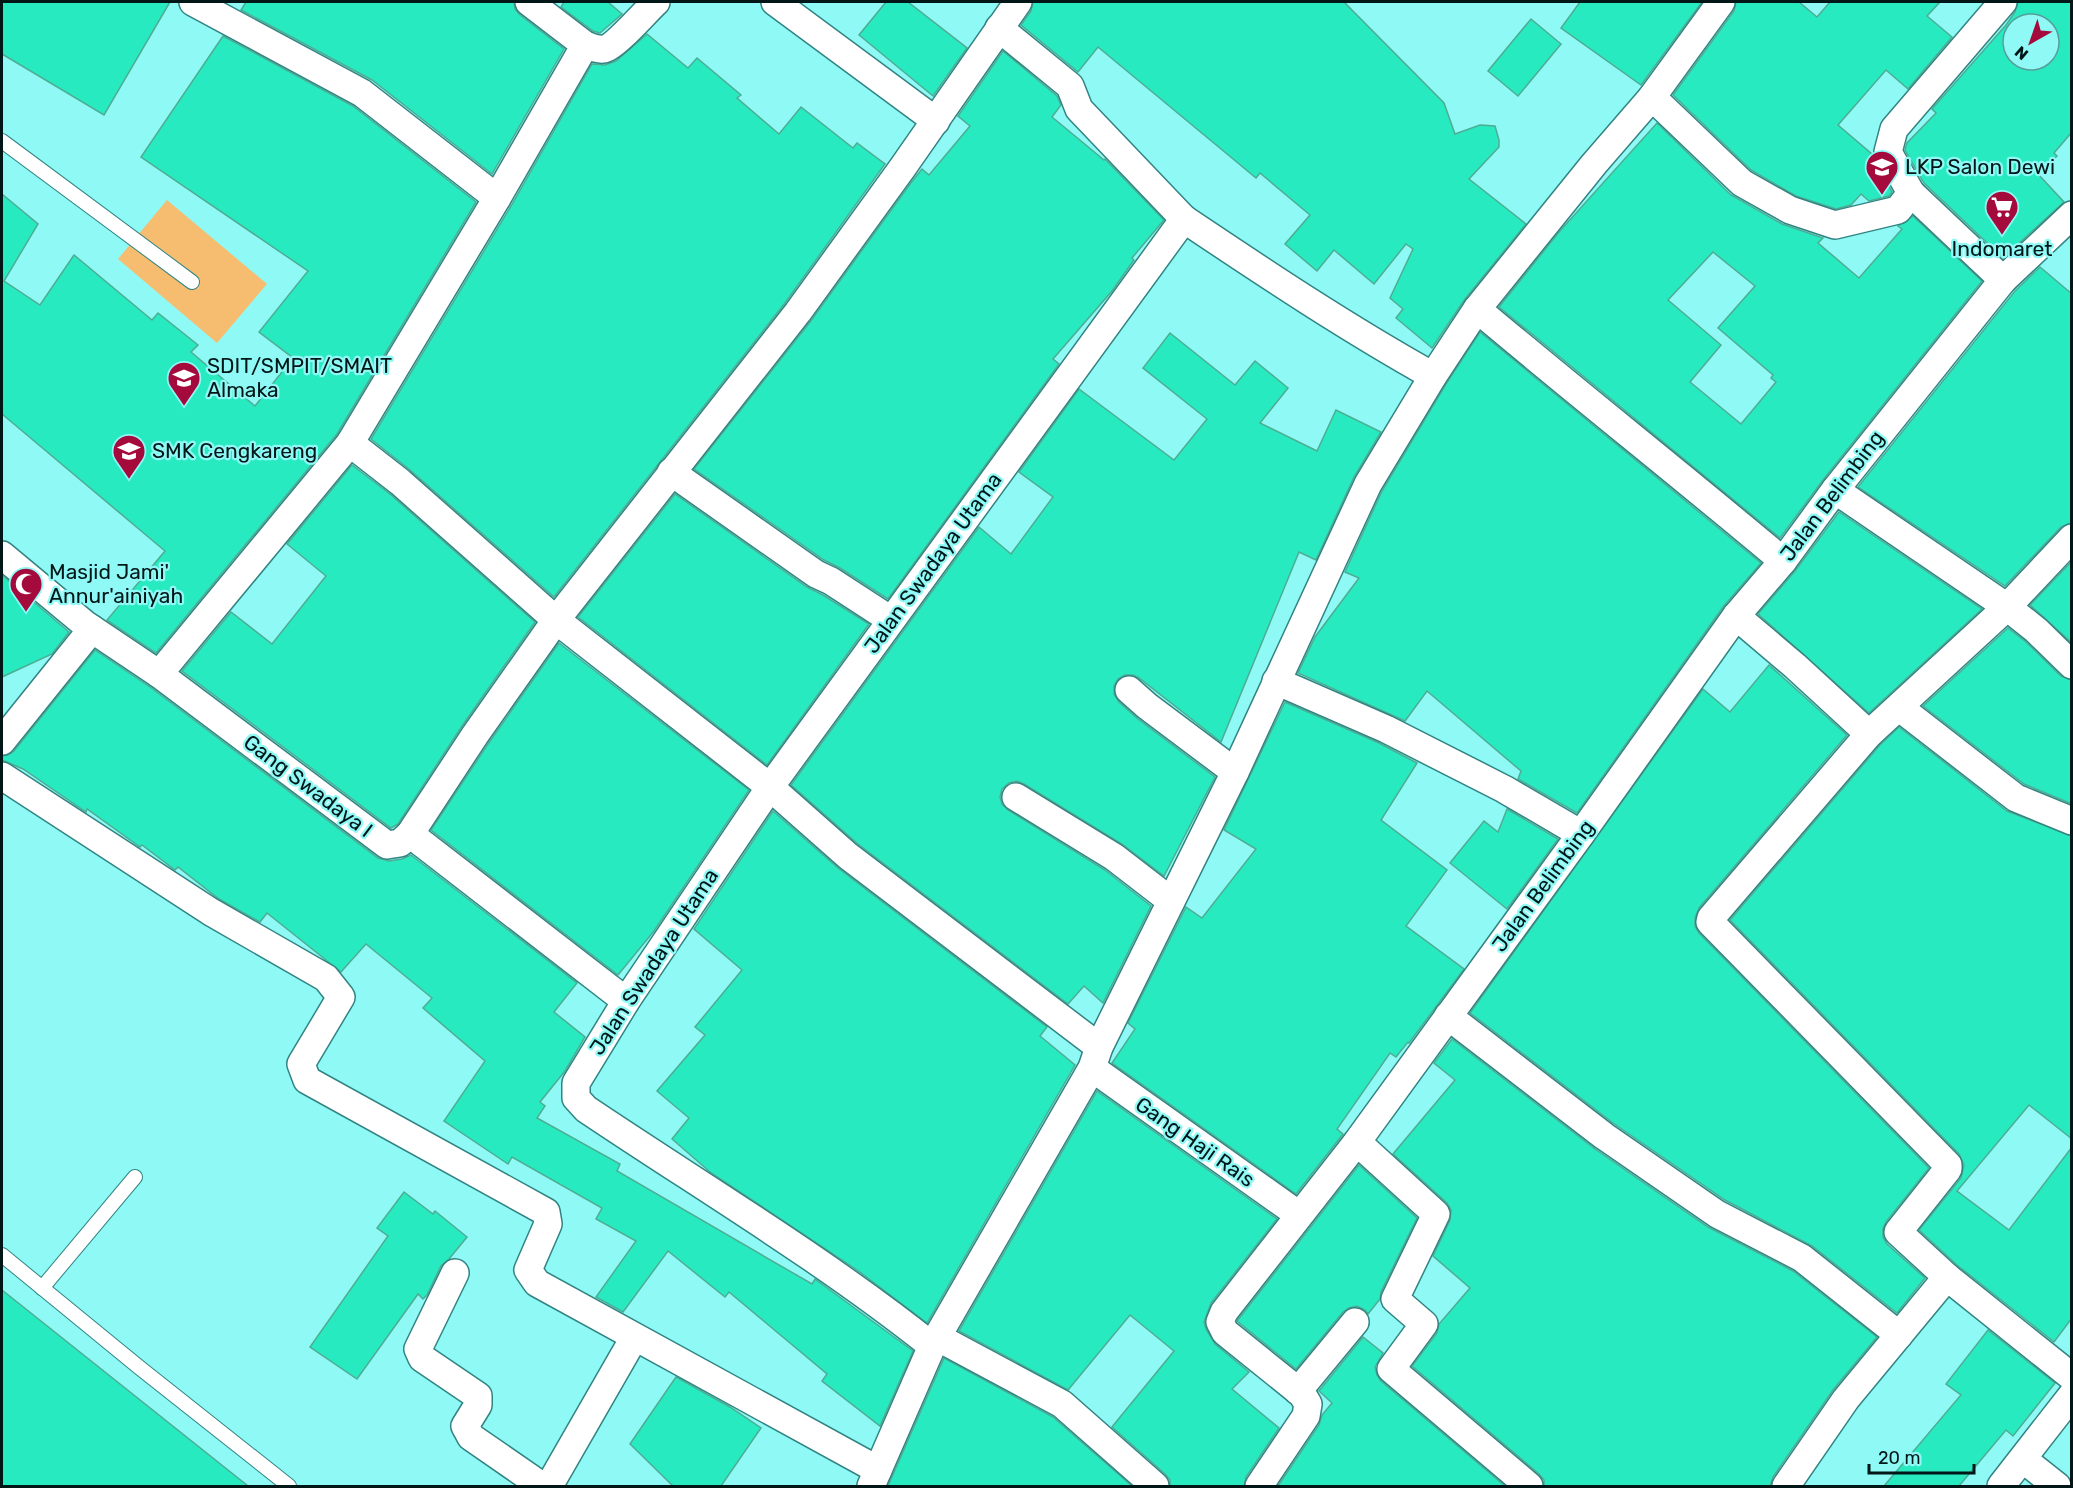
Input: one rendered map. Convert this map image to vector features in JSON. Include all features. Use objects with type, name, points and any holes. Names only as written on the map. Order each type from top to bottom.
[{"type":"street","points":[[193,2],[362,93],[497,198]]},
{"type":"street","points":[[530,2],[585,45],[595,49],[604,49],[614,43],[656,2]]},
{"type":"street","points":[[775,2],[936,121]]},
{"type":"street","points":[[626,1001],[410,834],[475,735],[556,620],[798,312],[936,121],[1018,2]]},
{"type":"street","points":[[2,776],[211,912],[326,978],[341,997],[302,1064],[307,1080],[546,1212],[548,1224],[528,1270],[537,1283],[874,1478],[935,1342],[1095,1058],[1235,772],[1368,484],[1433,375],[1477,309],[1594,164],[1652,98],[1721,2]]},
{"type":"street","points":[[2003,2],[1894,129],[1888,152],[1911,193],[2003,280]]},
{"type":"street","points":[[999,28],[1070,86],[1079,109],[1184,219],[1362,336],[1433,375]]},
{"type":"street","points":[[159,674],[350,443],[497,198],[585,45]]},
{"type":"street","points":[[1652,98],[1742,183],[1790,210],[1835,225],[1898,210],[1911,193]]},
{"type":"street","name":"Jalan Belimbing","points":[[1298,1391],[1226,1332],[1220,1322],[1224,1312],[1357,1142],[1736,616],[1783,561],[1835,490],[2003,280],[2072,215]]},
{"type":"street","name":"Jalan Swadaya Utama","points":[[935,1342],[812,1256],[707,1190],[586,1109],[576,1098],[576,1083],[626,1001],[770,787],[1184,219]]},
{"type":"street","points":[[1477,309],[1783,561]]},
{"type":"street","name":"Gang Haji Rais","points":[[350,443],[400,482],[556,620],[770,787],[848,856],[1095,1058],[1299,1215]]},
{"type":"street","points":[[671,472],[816,574],[831,581],[891,620]]},
{"type":"street","points":[[1835,490],[2007,607],[2036,630],[2072,665]]},
{"type":"street","points":[[2072,538],[2007,607],[1900,708],[1869,734],[1710,918],[1710,922],[1948,1165],[1948,1169],[1898,1232],[1947,1277],[2072,1377]]},
{"type":"street","name":"Gang Swadaya I","points":[[2,555],[92,629],[159,674],[387,845],[400,843],[410,834]]},
{"type":"street","points":[[1736,616],[1810,679],[1869,734]]},
{"type":"street","points":[[2,741],[92,629]]},
{"type":"street","points":[[1276,681],[1386,729],[1504,789],[1581,834]]},
{"type":"street","points":[[1129,690],[1235,772]]},
{"type":"street","points":[[1900,708],[2016,798],[2072,821]]},
{"type":"street","points":[[1016,797],[1114,857],[1171,901]]},
{"type":"street","points":[[1448,1016],[1604,1136],[1717,1214],[1802,1258],[1899,1335]]},
{"type":"street","points":[[1357,1142],[1436,1214],[1395,1299],[1424,1324],[1391,1369],[1529,1486]]},
{"type":"street","points":[[455,1273],[418,1349],[422,1358],[478,1395],[478,1405],[465,1426],[471,1437],[542,1486]]},
{"type":"street","points":[[1786,1486],[1846,1399],[1947,1277]]},
{"type":"street","points":[[1259,1486],[1306,1416],[1308,1404],[1298,1391],[1355,1322]]},
{"type":"street","points":[[549,1486],[634,1338]]},
{"type":"street","points":[[935,1342],[1062,1404],[1155,1486]]},
{"type":"street","points":[[2001,1486],[2072,1395]]},
{"type":"street","points":[[2023,1459],[2057,1486]]},
{"type":"lane","points":[[2,141],[192,282]]},
{"type":"lane","points":[[42,1288],[135,1177]]},
{"type":"lane","points":[[2,1254],[289,1486]]},
{"type":"shaded area","points":[[167,200],[267,284],[217,343],[118,259]]},
{"type":"building","points":[[2,2],[170,2],[104,115],[2,54]]},
{"type":"building","points":[[246,2],[514,2],[519,14],[564,49],[492,174],[372,80],[241,10]]},
{"type":"building","points":[[564,2],[608,2],[622,14],[600,33],[593,31],[561,7]]},
{"type":"building","points":[[886,2],[908,2],[967,48],[933,96],[859,35]]},
{"type":"building","points":[[1033,2],[1344,2],[1444,103],[1455,134],[1480,125],[1495,126],[1499,147],[1469,179],[1526,224],[1465,299],[1432,348],[1396,318],[1403,309],[1390,298],[1413,249],[1406,244],[1374,284],[1334,250],[1317,271],[1285,244],[1310,215],[1260,173],[1256,178],[1098,47],[1078,72],[1021,25],[1031,11]]},
{"type":"building","points":[[1580,2],[1702,2],[1641,85],[1561,28]]},
{"type":"building","points":[[1736,2],[1799,2],[1817,17],[1830,2],[1940,2],[1927,16],[1952,37],[1908,89],[1886,70],[1838,125],[1873,155],[1892,192],[1889,196],[1869,201],[1861,194],[1851,205],[1836,209],[1796,196],[1751,170],[1673,95],[1734,11]]},
{"type":"building","points":[[2018,2],[2072,2],[2072,132],[2054,153],[2057,156],[2038,174],[2064,202],[2003,258],[1924,183],[1905,150],[1907,143],[1936,113],[1932,109],[2001,31],[2001,72],[2061,72],[2061,12],[2015,12]]},
{"type":"building","points":[[1531,19],[1561,44],[1518,96],[1488,71]]},
{"type":"building","points":[[647,34],[688,68],[697,58],[741,95],[737,98],[779,134],[801,107],[853,148],[857,143],[885,164],[785,303],[554,597],[410,470],[371,439],[511,206],[592,64],[605,65],[616,61]]},
{"type":"building","points":[[223,36],[353,106],[476,202],[337,434],[156,653],[107,620],[165,551],[2,414],[2,194],[38,224],[4,281],[40,305],[74,255],[152,320],[158,313],[198,345],[191,352],[255,406],[293,358],[259,332],[308,271],[141,157]]},
{"type":"building","points":[[1003,51],[1057,96],[1061,105],[1052,117],[1105,159],[1164,220],[1132,258],[1134,260],[1112,291],[1053,359],[1059,364],[888,599],[824,560],[694,469],[810,322],[913,180],[922,169],[929,175],[970,126],[958,116]]},
{"type":"building","points":[[1657,123],[1731,195],[1782,224],[1823,238],[1818,243],[1859,278],[1902,229],[1898,226],[1913,216],[1982,281],[1823,480],[1780,538],[1499,307],[1559,232]],"holes":[[[1713,252],[1755,286],[1718,328],[1773,375],[1771,378],[1776,382],[1741,424],[1690,382],[1721,345],[1668,300]]]},
{"type":"building","points":[[2040,267],[2072,294],[2072,523],[2061,527],[2005,586],[1858,487],[2015,291]]},
{"type":"building","points":[[1480,332],[1761,563],[1723,607],[1577,813],[1518,779],[1521,771],[1427,691],[1405,721],[1298,673],[1315,637],[1359,578],[1345,572],[1382,491]]},
{"type":"building","points":[[1170,333],[1235,385],[1255,361],[1288,388],[1260,423],[1317,451],[1336,410],[1381,432],[1354,477],[1316,560],[1299,552],[1221,742],[1139,678],[1125,675],[1118,679],[1114,686],[1114,694],[1119,702],[1215,777],[1164,876],[1122,844],[1024,784],[1017,781],[1009,783],[1002,789],[1000,797],[1002,804],[1008,810],[1105,870],[1151,906],[1103,1003],[1084,986],[1068,1004],[858,844],[791,785],[979,527],[1011,554],[1053,497],[1019,472],[1079,389],[1174,460],[1207,419],[1143,368]]},
{"type":"building","points":[[352,465],[390,494],[535,622],[462,726],[398,824],[391,828],[182,671],[231,612],[272,644],[326,576],[287,544]]},
{"type":"building","points":[[675,494],[807,587],[869,624],[767,765],[578,617]]},
{"type":"building","points":[[1839,512],[1982,609],[1869,713],[1758,614],[1795,571]]},
{"type":"building","points":[[2072,561],[2072,643],[2030,605]]},
{"type":"building","name":"Masjid Jami' Annur'ainiyah","points":[[2,575],[69,632],[52,654],[2,677]]},
{"type":"building","points":[[2008,628],[2061,676],[2072,680],[2072,804],[2024,784],[1923,706]]},
{"type":"building","points":[[559,643],[749,790],[654,931],[618,975],[431,830]]},
{"type":"building","points":[[95,650],[150,687],[378,858],[389,861],[411,855],[577,983],[554,1012],[585,1037],[565,1071],[540,1102],[545,1106],[537,1118],[620,1164],[617,1171],[812,1284],[815,1279],[913,1351],[880,1426],[822,1381],[827,1374],[729,1292],[725,1297],[668,1251],[623,1312],[596,1297],[636,1241],[596,1219],[602,1208],[512,1157],[508,1164],[444,1121],[485,1061],[423,1008],[432,998],[366,944],[341,972],[267,913],[260,922],[219,899],[178,867],[175,870],[87,809],[86,812],[23,769],[2,760],[2,756],[14,751]]},
{"type":"building","points":[[1769,665],[1847,735],[1699,908],[1695,926],[1699,933],[1929,1168],[1886,1222],[1883,1229],[1883,1237],[1887,1244],[1925,1278],[1897,1313],[1812,1246],[1725,1200],[1613,1123],[1470,1013],[1703,689],[1730,712]]},
{"type":"building","points":[[1285,702],[1379,743],[1417,763],[1381,820],[1447,870],[1406,926],[1464,969],[1409,1043],[1396,1057],[1390,1053],[1337,1129],[1343,1134],[1296,1194],[1112,1063],[1135,1029],[1128,1023],[1186,907],[1202,918],[1256,849],[1224,830]]},
{"type":"building","points":[[1899,727],[2007,811],[2072,836],[2072,1139],[2029,1105],[1957,1191],[2009,1230],[2072,1147],[2072,1318],[2054,1342],[1957,1265],[1919,1230],[1961,1178],[1964,1165],[1959,1154],[1730,920],[1880,745]]},
{"type":"building","points":[[1507,809],[1558,839],[1507,909],[1450,863],[1484,821],[1498,832]]},
{"type":"building","points":[[773,811],[838,868],[1047,1027],[1040,1036],[1075,1065],[927,1323],[857,1270],[710,1172],[672,1139],[689,1118],[657,1091],[705,1035],[695,1027],[742,970],[694,929]]},
{"type":"building","points":[[1452,1039],[1595,1149],[1708,1227],[1793,1271],[1877,1337],[1833,1390],[1773,1477],[1770,1486],[1544,1486],[1544,1480],[1539,1474],[1412,1366],[1437,1333],[1439,1324],[1470,1288],[1433,1256],[1450,1220],[1451,1210],[1447,1203],[1393,1154],[1455,1080],[1434,1063]]},
{"type":"building","points":[[1097,1091],[1277,1219],[1211,1303],[1204,1322],[1215,1344],[1249,1372],[1232,1389],[1279,1428],[1246,1477],[1244,1486],[1170,1486],[1170,1480],[1165,1474],[1112,1427],[1174,1351],[1130,1315],[1068,1390],[959,1331]]},
{"type":"building","points":[[1359,1165],[1417,1218],[1381,1292],[1380,1299],[1368,1314],[1357,1306],[1343,1312],[1296,1369],[1237,1321]]},
{"type":"building","points":[[404,1192],[433,1214],[435,1211],[467,1237],[441,1266],[427,1295],[423,1299],[418,1294],[357,1379],[310,1347],[388,1236],[377,1228]]},
{"type":"building","points":[[2,1290],[248,1486],[2,1486]]},
{"type":"building","points":[[1988,1330],[2055,1383],[2013,1436],[2006,1430],[1959,1486],[1884,1486],[1961,1395],[1946,1384]]},
{"type":"building","points":[[1363,1337],[1383,1353],[1375,1367],[1381,1381],[1505,1486],[1278,1486],[1319,1425],[1322,1415],[1332,1403],[1319,1391]]},
{"type":"building","points":[[944,1358],[1053,1417],[1132,1486],[888,1486]]},
{"type":"building","points":[[676,1377],[730,1407],[761,1428],[721,1486],[673,1486],[630,1444]]},
{"type":"place","name":"LKP Salon Dewi","points":[[1882,196]]},
{"type":"place","name":"Indomaret","points":[[2002,236]]},
{"type":"place","name":"SDIT/SMPIT/SMAIT Almaka","points":[[184,407]]},
{"type":"place","name":"SMK Cengkareng","points":[[129,480]]},
{"type":"place","name":"Masjid Jami' Annur'ainiyah","points":[[26,613]]}]
